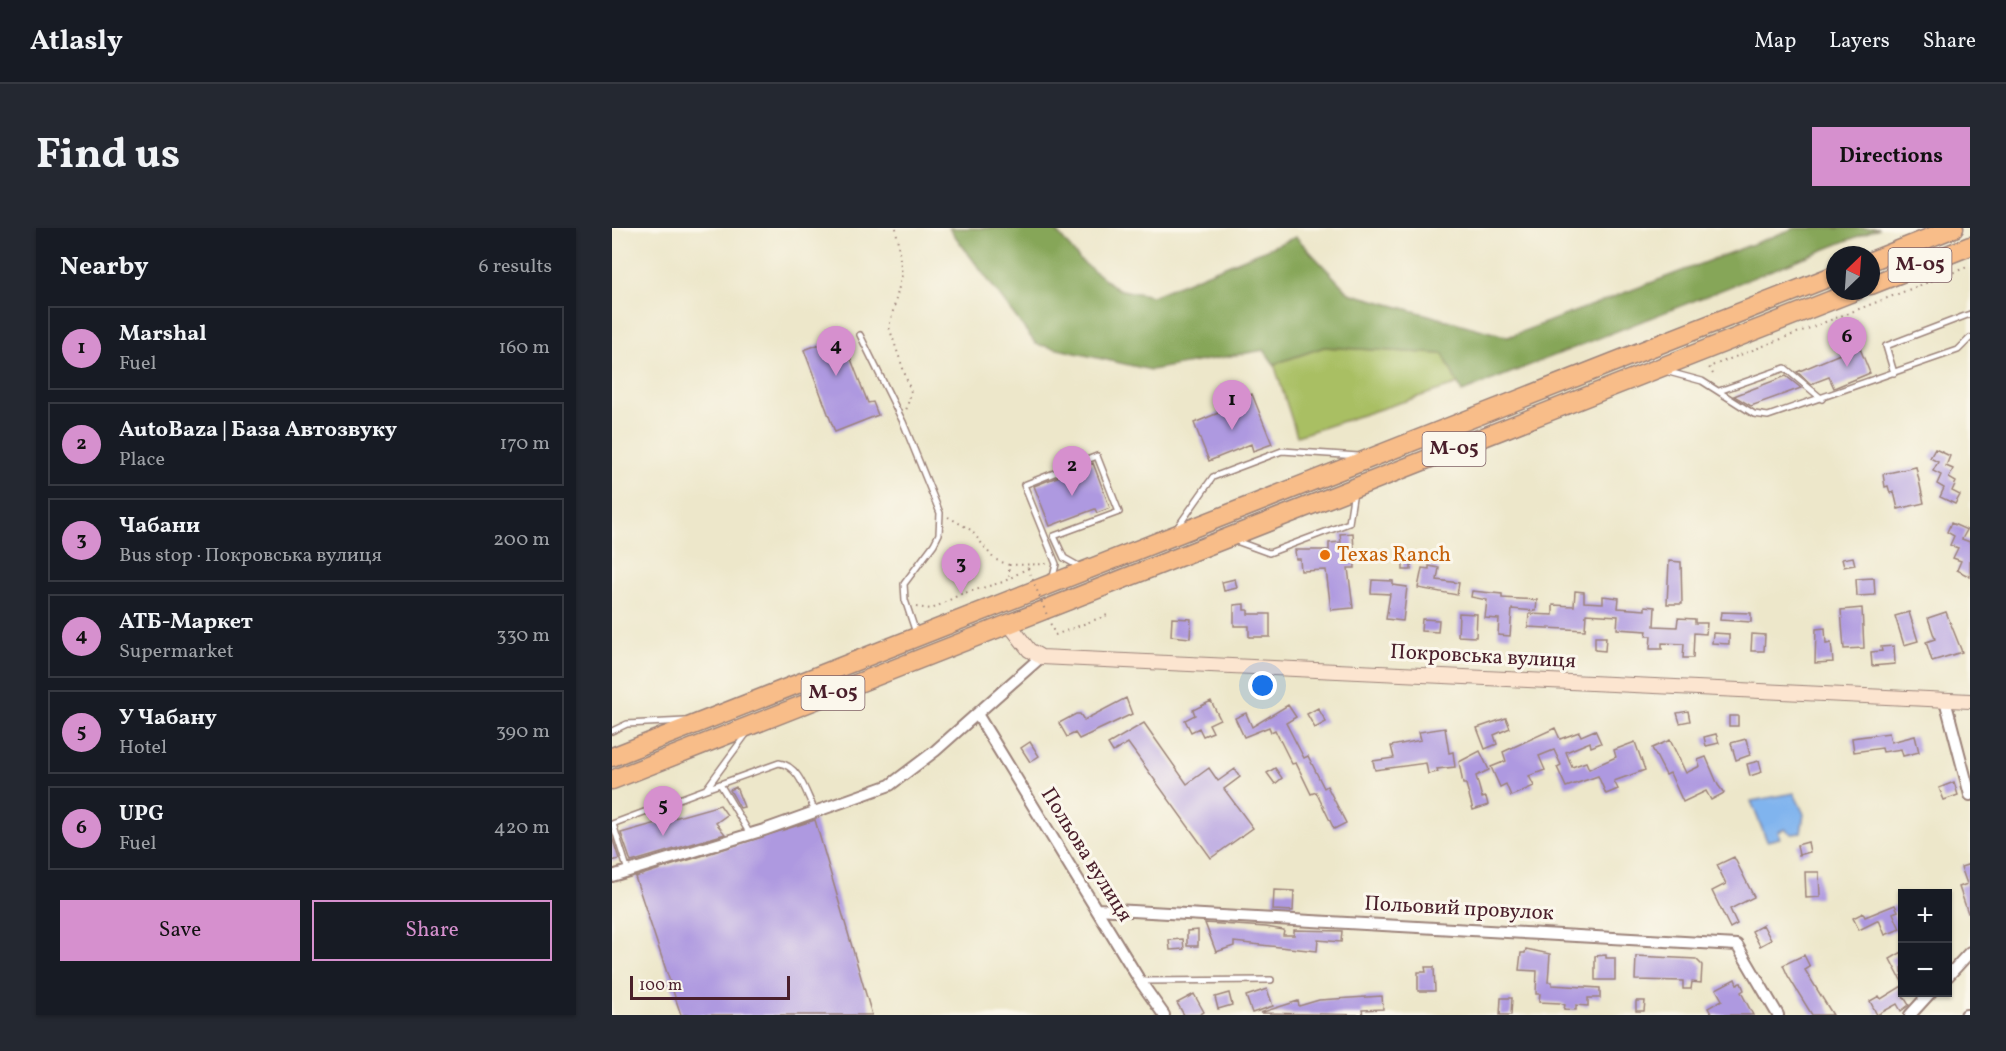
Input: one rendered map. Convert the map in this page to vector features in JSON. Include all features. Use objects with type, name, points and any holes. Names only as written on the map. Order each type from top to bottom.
[{"type":"highway","name":"М-05","points":[[1880,257],[1954,228]]},
{"type":"highway","name":"М-05","points":[[1880,281],[1970,246]]},
{"type":"highway","name":"М-05","points":[[612,757],[1826,279]]},
{"type":"highway","name":"М-05","points":[[612,780],[1832,300]]},
{"type":"street","points":[[612,876],[816,813],[890,785],[935,751],[1041,657],[1029,650],[1009,624]]},
{"type":"street","name":"Покровська вулиця","points":[[1041,657],[1970,702]]},
{"type":"street","points":[[1945,700],[1970,795]]},
{"type":"street","name":"Польова вулиця","points":[[977,714],[1140,981],[1164,1015]]},
{"type":"street","name":"Польовий провулок","points":[[1097,909],[1737,945],[1778,1015]]},
{"type":"street","points":[[1952,971],[1970,952]]},
{"type":"street","points":[[1910,1015],[1927,997]]},
{"type":"lane","points":[[1894,374],[1886,346],[1970,314]]},
{"type":"lane","points":[[860,335],[903,422],[940,513],[939,534],[909,576],[903,592],[917,636]]},
{"type":"lane","points":[[1654,370],[1686,375],[1719,391],[1754,414],[1768,416],[1958,350],[1970,338]]},
{"type":"lane","points":[[1719,391],[1785,368],[1822,399]]},
{"type":"lane","points":[[1172,536],[1213,477],[1282,451],[1375,457]]},
{"type":"lane","points":[[1049,585],[1056,564],[1024,485],[1097,456],[1119,512],[1054,536],[1064,558],[1087,568]]},
{"type":"lane","points":[[1229,538],[1269,553],[1349,523],[1355,488]]},
{"type":"lane","points":[[612,730],[627,724],[707,720]]},
{"type":"lane","points":[[706,789],[753,725]]},
{"type":"lane","points":[[628,871],[613,824],[779,763],[795,770],[816,813]]},
{"type":"lane","points":[[720,784],[750,834]]},
{"type":"lane","points":[[1140,981],[1271,980]]},
{"type":"path","points":[[896,228],[902,275],[889,327],[911,392],[903,422]]},
{"type":"path","points":[[1713,374],[1709,367],[1970,266]]},
{"type":"path","points":[[940,513],[971,530],[994,559],[1009,565],[1056,564]]},
{"type":"path","points":[[1009,565],[1009,576]]},
{"type":"path","points":[[903,592],[918,609],[926,610],[961,594],[1003,582],[1009,576],[1028,568],[1055,635],[1110,614]]},
{"type":"green space","points":[[949,228],[1054,228],[1080,260],[1117,289],[1152,296],[1296,237],[1349,293],[1508,337],[1795,228],[1879,228],[1833,246],[1826,246],[1826,249],[1462,392],[1443,354],[1324,347],[1274,364],[1264,350],[1151,370],[1036,344]]},
{"type":"green space","points":[[1324,347],[1443,354],[1458,384],[1297,436],[1274,364]]},
{"type":"water","points":[[1794,793],[1804,814],[1801,833],[1792,834],[1785,829],[1778,832],[1780,838],[1767,841],[1751,801]]},
{"type":"building","points":[[842,336],[868,403],[873,402],[878,415],[835,432],[804,350]]},
{"type":"building","points":[[1859,346],[1870,373],[1834,388],[1829,377],[1811,384],[1797,372]]},
{"type":"building","points":[[1786,376],[1801,388],[1751,406],[1734,396]]},
{"type":"building","points":[[1252,394],[1272,444],[1253,451],[1251,444],[1209,461],[1194,423],[1233,407],[1231,402]]},
{"type":"building","points":[[1935,449],[1950,456],[1946,466],[1953,469],[1949,478],[1956,482],[1952,491],[1960,495],[1955,504],[1940,497],[1944,488],[1937,484],[1941,475],[1933,471],[1938,462],[1930,458]]},
{"type":"building","points":[[1093,463],[1110,508],[1097,513],[1095,509],[1050,526],[1034,486]]},
{"type":"building","points":[[1916,467],[1924,503],[1898,509],[1894,492],[1890,493],[1888,486],[1885,487],[1883,474]]},
{"type":"building","points":[[1951,523],[1967,530],[1962,539],[1970,542],[1970,577],[1957,570],[1961,561],[1953,558],[1958,548],[1950,545],[1954,536],[1947,532]]},
{"type":"building","name":"Texas Ranch","points":[[1353,533],[1355,568],[1348,568],[1353,608],[1331,610],[1326,570],[1301,571],[1300,559],[1296,559],[1295,550],[1329,550],[1329,543],[1341,542],[1340,534]]},
{"type":"building","points":[[1403,556],[1411,557],[1411,570],[1403,570]]},
{"type":"building","points":[[1853,557],[1855,565],[1844,567],[1842,559]]},
{"type":"building","points":[[1669,561],[1681,562],[1682,604],[1667,604]]},
{"type":"building","points":[[1429,566],[1439,568],[1437,580],[1459,583],[1457,595],[1418,588],[1422,568],[1429,569]]},
{"type":"building","points":[[1874,578],[1875,595],[1857,596],[1856,579]]},
{"type":"building","points":[[1235,579],[1237,588],[1224,591],[1222,582]]},
{"type":"building","points":[[1372,580],[1393,581],[1393,585],[1407,587],[1403,621],[1386,619],[1390,594],[1371,593]]},
{"type":"building","points":[[1472,591],[1502,594],[1502,598],[1537,600],[1536,611],[1512,609],[1510,636],[1498,635],[1499,619],[1485,618],[1487,600],[1471,597]]},
{"type":"building","points":[[1575,591],[1584,592],[1584,602],[1603,603],[1603,596],[1619,598],[1618,608],[1645,610],[1645,606],[1655,607],[1654,626],[1677,627],[1678,618],[1695,619],[1695,623],[1707,623],[1706,634],[1694,633],[1693,658],[1683,658],[1684,644],[1662,643],[1662,649],[1650,649],[1651,636],[1646,636],[1647,631],[1617,629],[1618,616],[1586,614],[1585,630],[1528,627],[1529,614],[1553,615],[1553,605],[1574,606]]},
{"type":"building","points":[[1244,604],[1244,610],[1248,610],[1248,614],[1270,614],[1270,637],[1249,637],[1249,626],[1234,626],[1234,605]]},
{"type":"building","points":[[1862,608],[1864,648],[1844,649],[1841,610]]},
{"type":"building","points":[[1721,612],[1751,613],[1751,622],[1720,620]]},
{"type":"building","points":[[1909,612],[1918,641],[1904,645],[1895,616]]},
{"type":"building","points":[[1946,612],[1962,652],[1932,661],[1926,642],[1935,639],[1928,618]]},
{"type":"building","points":[[1459,613],[1477,614],[1476,637],[1458,636]]},
{"type":"building","points":[[1172,618],[1191,619],[1190,638],[1171,636]]},
{"type":"building","points":[[1422,619],[1439,620],[1438,632],[1421,631]]},
{"type":"building","points":[[1825,628],[1826,644],[1831,643],[1833,662],[1815,663],[1816,629]]},
{"type":"building","points":[[1713,633],[1729,634],[1729,644],[1712,643]]},
{"type":"building","points":[[1752,634],[1765,635],[1764,651],[1751,651]]},
{"type":"building","points":[[1595,637],[1606,637],[1605,651],[1595,650]]},
{"type":"building","points":[[1894,646],[1895,664],[1872,666],[1871,652],[1882,651],[1881,647]]},
{"type":"building","points":[[1126,698],[1132,714],[1079,739],[1075,733],[1067,737],[1059,723],[1076,714],[1080,714],[1084,720]]},
{"type":"building","points":[[1211,701],[1220,719],[1209,724],[1213,732],[1203,736],[1199,728],[1191,732],[1185,720],[1195,715],[1193,710]]},
{"type":"building","points":[[1288,705],[1296,717],[1286,723],[1304,758],[1308,756],[1324,788],[1327,786],[1346,823],[1334,829],[1316,792],[1311,794],[1296,763],[1292,764],[1275,730],[1271,732],[1269,727],[1244,737],[1235,718],[1246,713],[1252,727]]},
{"type":"building","points":[[1318,708],[1326,722],[1315,728],[1307,714]]},
{"type":"building","points":[[1688,711],[1690,721],[1680,723],[1677,713]]},
{"type":"building","points":[[1729,716],[1738,716],[1738,726],[1729,726]]},
{"type":"building","points":[[1506,718],[1510,728],[1494,735],[1497,744],[1485,749],[1477,728]]},
{"type":"building","points":[[1144,723],[1187,784],[1209,768],[1218,781],[1235,769],[1240,777],[1224,789],[1253,828],[1211,858],[1128,743],[1113,752],[1108,744]]},
{"type":"building","points":[[1445,728],[1449,753],[1453,752],[1455,767],[1437,769],[1438,772],[1428,774],[1426,763],[1375,770],[1373,761],[1394,758],[1391,746],[1421,740],[1419,732]]},
{"type":"building","points":[[1555,728],[1560,739],[1579,732],[1581,736],[1595,730],[1601,743],[1591,747],[1590,742],[1566,752],[1572,767],[1586,762],[1589,769],[1616,757],[1614,750],[1635,742],[1645,770],[1614,781],[1618,789],[1606,794],[1598,776],[1566,787],[1557,767],[1561,765],[1554,750],[1539,756],[1545,770],[1529,776],[1534,786],[1511,796],[1506,784],[1500,787],[1491,767],[1506,761],[1503,752]]},
{"type":"building","points":[[1889,733],[1891,742],[1915,736],[1919,752],[1903,756],[1901,749],[1883,752],[1882,748],[1854,752],[1852,738]]},
{"type":"building","points":[[1716,734],[1719,743],[1706,746],[1704,737]]},
{"type":"building","points":[[1746,739],[1750,755],[1736,760],[1731,743]]},
{"type":"building","points":[[1670,740],[1686,773],[1700,766],[1698,760],[1706,757],[1724,793],[1711,800],[1706,791],[1683,802],[1670,773],[1666,775],[1652,748]]},
{"type":"building","points":[[1030,742],[1039,756],[1030,762],[1021,748]]},
{"type":"building","points":[[1480,751],[1489,770],[1476,776],[1482,798],[1486,797],[1488,805],[1473,810],[1466,784],[1463,784],[1459,762]]},
{"type":"building","points":[[1759,761],[1762,772],[1750,776],[1747,764]]},
{"type":"building","points":[[1275,768],[1282,778],[1275,784],[1267,773]]},
{"type":"building","points":[[1954,782],[1958,795],[1944,800],[1939,788]]},
{"type":"building","points":[[736,787],[744,807],[740,808],[730,790]]},
{"type":"building","points":[[720,805],[727,815],[716,823],[725,834],[631,862],[621,833]]},
{"type":"building","points":[[815,820],[872,1015],[681,1015],[635,877]]},
{"type":"building","points":[[612,837],[619,859],[612,861]]},
{"type":"building","points":[[1808,842],[1810,852],[1799,855],[1797,845]]},
{"type":"building","points":[[1734,857],[1754,897],[1730,909],[1737,924],[1730,928],[1712,891],[1726,884],[1717,865]]},
{"type":"building","points":[[1970,864],[1970,913],[1968,913],[1959,887],[1967,884],[1961,867]]},
{"type":"building","points":[[1805,872],[1819,872],[1820,897],[1806,898]]},
{"type":"building","points":[[1274,890],[1294,891],[1293,911],[1273,910]]},
{"type":"building","points":[[1895,905],[1898,911],[1893,913],[1898,930],[1885,935],[1879,920],[1859,930],[1853,918],[1863,913],[1865,917]]},
{"type":"building","points":[[1205,923],[1266,927],[1284,930],[1283,935],[1294,935],[1294,930],[1342,931],[1341,942],[1318,940],[1317,951],[1234,942],[1234,946],[1216,952]]},
{"type":"building","points":[[1763,925],[1771,940],[1760,946],[1752,931]]},
{"type":"building","points":[[1198,930],[1198,946],[1187,946],[1187,931]]},
{"type":"building","points":[[1183,939],[1184,949],[1170,950],[1169,940]]},
{"type":"building","points":[[1526,949],[1550,954],[1548,982],[1552,982],[1552,985],[1600,988],[1600,998],[1588,998],[1588,1006],[1576,1005],[1576,1010],[1564,1009],[1565,1005],[1560,1003],[1539,1002],[1540,994],[1536,994],[1537,971],[1519,970],[1521,953],[1525,953]]},
{"type":"building","points":[[1898,954],[1898,974],[1890,959]]},
{"type":"building","points":[[1606,955],[1606,958],[1615,958],[1615,980],[1595,980],[1595,956]]},
{"type":"building","points":[[1804,955],[1810,967],[1805,970],[1833,1015],[1812,1015],[1788,976],[1783,965]]},
{"type":"building","points":[[1636,956],[1696,959],[1702,965],[1701,983],[1692,982],[1691,989],[1683,989],[1683,981],[1635,980]]},
{"type":"building","points":[[1425,967],[1434,967],[1435,991],[1418,991],[1418,972],[1426,972]]},
{"type":"building","points":[[1735,979],[1737,984],[1741,983],[1744,990],[1741,992],[1753,1015],[1712,1015],[1708,1008],[1722,1000],[1716,989]]},
{"type":"building","points":[[1898,988],[1898,997],[1904,997],[1909,1005],[1901,1011],[1897,1004],[1877,1015],[1870,1001],[1879,996],[1881,999]]},
{"type":"building","points":[[1267,989],[1273,1006],[1252,1013],[1246,996]]},
{"type":"building","points":[[1229,993],[1232,1005],[1218,1009],[1215,997]]},
{"type":"building","points":[[1194,994],[1204,1012],[1199,1015],[1184,1015],[1177,1003]]},
{"type":"building","points":[[1382,996],[1383,1009],[1362,1010],[1363,1015],[1260,1013],[1298,1001],[1299,1006],[1319,1000]]},
{"type":"building","points":[[1501,998],[1512,998],[1511,1015],[1500,1015]]},
{"type":"building","points":[[1636,1001],[1645,1001],[1644,1011],[1636,1011]]},
{"type":"place","name":"UPG","points":[[1847,367]]},
{"type":"place","name":"АТБ-Маркет","points":[[836,376]]},
{"type":"place","name":"Marshal","points":[[1232,430]]},
{"type":"place","name":"AutoBaza | База Автозвуку","points":[[1072,496]]},
{"type":"place","name":"Texas Ranch","points":[[1325,555]]},
{"type":"place","name":"Чабани","points":[[961,594]]},
{"type":"place","name":"У Чабану","points":[[663,836]]}]
